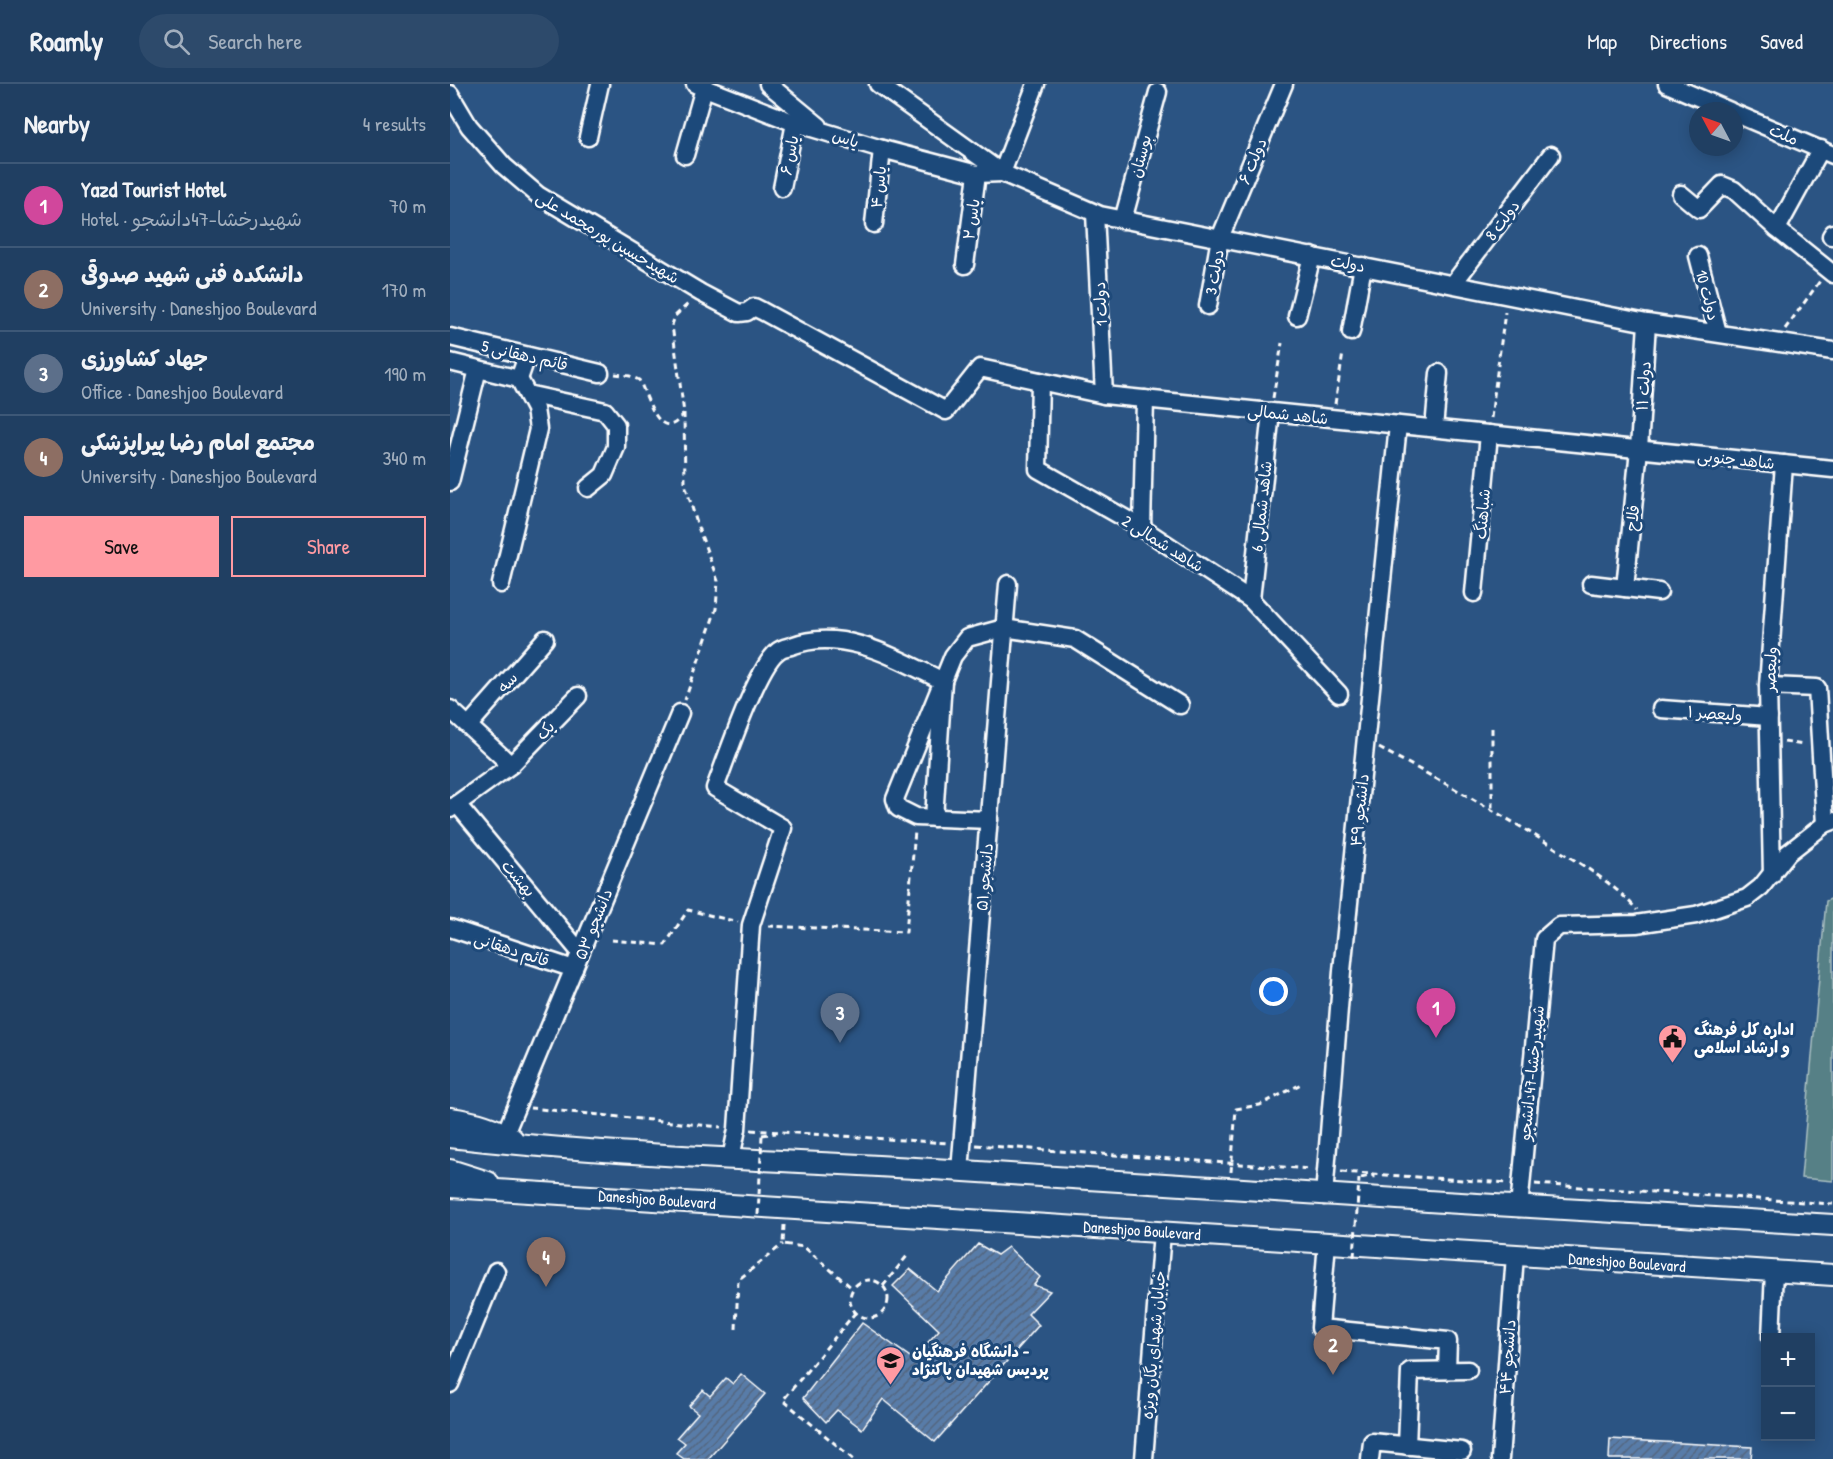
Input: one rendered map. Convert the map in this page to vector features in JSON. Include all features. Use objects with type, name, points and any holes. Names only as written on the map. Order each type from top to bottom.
[{"type":"main road","points":[[450,1118],[472,1121],[505,1134],[523,1146]]},
{"type":"main road","points":[[450,1137],[523,1146],[960,1171],[1519,1208],[1833,1225]]},
{"type":"main road","points":[[450,1170],[517,1190]]},
{"type":"main road","name":"Daneshjoo Boulevard","points":[[450,1187],[1833,1275]]},
{"type":"street","points":[[450,94],[458,84]]},
{"type":"street","points":[[588,137],[600,84]]},
{"type":"street","points":[[768,84],[824,131]]},
{"type":"street","name":"دولت","points":[[878,84],[896,90],[1002,173],[1095,213],[1647,323],[1833,351]]},
{"type":"street","points":[[1002,173],[1036,84]]},
{"type":"street","name":"دولت ۶","points":[[1220,238],[1284,84]]},
{"type":"street","name":"ملت","points":[[1667,84],[1709,102]]},
{"type":"street","points":[[685,155],[700,86]]},
{"type":"street","name":"یاس","points":[[700,86],[795,123],[882,149],[977,174],[1002,173]]},
{"type":"street","name":"بوستان","points":[[1123,220],[1158,92]]},
{"type":"street","name":"شهیدحسین پورمحمد علی","points":[[450,94],[469,126],[504,166],[538,195],[701,293],[739,313],[747,312],[754,307],[762,310],[941,410],[946,411],[955,400]]},
{"type":"street","name":"ملت","points":[[1743,117],[1827,152]]},
{"type":"street","name":"یاس ۶","points":[[782,188],[795,123]]},
{"type":"street","name":"یاس ۴","points":[[873,224],[882,149]]},
{"type":"street","points":[[1777,229],[1827,152]]},
{"type":"street","name":"دولت 8","points":[[1453,284],[1551,155]]},
{"type":"street","name":"یاس ۲","points":[[965,264],[977,174]]},
{"type":"street","points":[[1681,194],[1699,208],[1722,185],[1734,190],[1830,272]]},
{"type":"street","name":"دولت 1","points":[[1095,213],[1104,395]]},
{"type":"street","name":"دولت 3","points":[[1208,306],[1220,238]]},
{"type":"street","points":[[1297,316],[1312,256]]},
{"type":"street","name":"دولت 10","points":[[1698,256],[1718,333]]},
{"type":"street","points":[[1351,332],[1363,266]]},
{"type":"street","name":"دولت ۱۱","points":[[1639,449],[1647,323]]},
{"type":"street","name":"قائم دهقانی 5","points":[[450,337],[600,373]]},
{"type":"street","points":[[501,584],[538,429],[535,409],[523,386],[527,356]]},
{"type":"street","points":[[450,362],[605,411],[616,425],[616,447],[604,475],[588,488]]},
{"type":"street","name":"شاهد شمالی","points":[[955,400],[980,368],[1104,395],[1639,449]]},
{"type":"street","points":[[450,482],[478,369]]},
{"type":"street","points":[[1434,428],[1439,373]]},
{"type":"street","name":"شاهد شمالی 2","points":[[1040,381],[1038,469],[1142,528],[1251,600],[1339,694]]},
{"type":"street","points":[[1142,528],[1145,399]]},
{"type":"street","name":"شاهد شمالی 6","points":[[1251,600],[1271,412]]},
{"type":"street","name":"دانشجو ۴۹","points":[[1324,1196],[1342,970],[1398,425]]},
{"type":"street","name":"شباهنگ","points":[[1474,593],[1489,434]]},
{"type":"street","name":"شاهد جنوبی","points":[[1639,449],[1833,469]]},
{"type":"street","name":"فلاح","points":[[1625,588],[1639,449]]},
{"type":"street","name":"ولیعصر","points":[[1772,875],[1768,686],[1784,464]]},
{"type":"street","name":"دانشجو ۵۱","points":[[960,1171],[1008,584]]},
{"type":"street","points":[[1591,584],[1659,592]]},
{"type":"street","points":[[989,820],[916,817],[898,808],[895,799],[953,656],[967,638],[1004,627],[1075,639],[1180,705]]},
{"type":"street","name":"سه","points":[[469,725],[545,639]]},
{"type":"street","points":[[731,1158],[737,1129],[751,925],[783,828],[715,788],[761,674],[778,651],[806,640],[844,641],[882,652],[943,681]]},
{"type":"street","points":[[934,818],[943,681]]},
{"type":"street","points":[[1648,922],[1696,915],[1747,898],[1772,875],[1788,853],[1829,822],[1817,688],[1768,686]]},
{"type":"street","name":"یک","points":[[454,807],[511,765],[578,696]]},
{"type":"street","points":[[450,709],[511,765]]},
{"type":"street","name":"ولیعصر ۱","points":[[1661,709],[1769,717]]},
{"type":"street","name":"دانشجو ۵۳","points":[[505,1134],[680,713]]},
{"type":"street","name":"بهشت","points":[[454,807],[580,952]]},
{"type":"street","name":"شهیدرخشا-47دانشجو","points":[[1519,1208],[1544,939],[1559,926],[1648,922]]},
{"type":"street","name":"قائم دهقانی","points":[[450,928],[574,969]]},
{"type":"street","name":"خیابان شهدای یگان ویژه","points":[[1144,1459],[1162,1232]]},
{"type":"street","points":[[1327,1242],[1320,1328],[1448,1341],[1447,1370]]},
{"type":"street","name":"دانشجو ۴۴","points":[[1500,1459],[1515,1255]]},
{"type":"street","points":[[450,1384],[496,1271]]},
{"type":"street","points":[[1771,1333],[1774,1271]]},
{"type":"street","points":[[1407,1446],[1410,1371],[1468,1370]]},
{"type":"street","points":[[1370,1459],[1372,1442],[1462,1451]]},
{"type":"path","points":[[1775,342],[1830,272]]},
{"type":"path","points":[[680,713],[716,609],[718,581],[685,484],[684,412],[672,320],[701,293]]},
{"type":"path","points":[[1489,434],[1508,295]]},
{"type":"path","points":[[1271,412],[1282,343]]},
{"type":"path","points":[[1332,418],[1343,353]]},
{"type":"path","points":[[600,373],[630,376],[639,380],[654,416],[662,423],[672,424],[679,420],[684,412]]},
{"type":"path","points":[[1492,728],[1492,809]]},
{"type":"path","points":[[1367,741],[1492,809],[1584,866],[1625,896],[1648,922]]},
{"type":"path","points":[[1770,741],[1821,747]]},
{"type":"path","points":[[611,940],[665,945],[688,910],[751,925],[906,932],[916,817]]},
{"type":"path","points":[[1229,1189],[1236,1109],[1260,1105],[1303,1083]]},
{"type":"path","points":[[516,1107],[737,1129],[1374,1175],[1833,1204]]},
{"type":"path","points":[[758,1215],[762,1136],[782,1132]]},
{"type":"path","points":[[1354,1257],[1359,1179],[1374,1175]]},
{"type":"path","points":[[783,1244],[784,1207]]},
{"type":"path","points":[[736,1329],[738,1280],[783,1244],[804,1247],[852,1288]]},
{"type":"path","points":[[883,1286],[908,1256]]},
{"type":"path","points":[[864,1280],[877,1280],[883,1286],[887,1290],[889,1304],[881,1315],[868,1319],[855,1313],[849,1301],[852,1288],[864,1280]]},
{"type":"path","points":[[853,1459],[783,1400],[855,1313]]},
{"type":"green space","points":[[1833,898],[1833,1181],[1801,1178],[1826,901]]},
{"type":"building","points":[[978,1244],[997,1255],[1008,1247],[1040,1277],[1034,1285],[1050,1291],[1028,1314],[1039,1325],[935,1442],[883,1399],[862,1429],[837,1410],[826,1422],[803,1398],[862,1323],[913,1359],[939,1330],[893,1286],[910,1269],[937,1291]]},
{"type":"building","points":[[741,1374],[765,1394],[708,1459],[684,1459],[676,1453],[685,1443],[677,1437],[698,1413],[689,1406],[703,1390],[710,1396],[726,1378],[733,1384]]},
{"type":"building","points":[[1610,1439],[1752,1447],[1751,1459],[1609,1459]]},
{"type":"place","name":"Yazd Tourist Hotel","points":[[1436,1038]]},
{"type":"place","name":"جهاد کشاورزی","points":[[840,1043]]},
{"type":"place","name":"اداره کل فرهنگ و ارشاد اسلامی","points":[[1673,1064]]},
{"type":"place","name":"مجتمع امام رضا پیراپزشکی","points":[[546,1287]]},
{"type":"place","name":"دانشکده فنی شهید صدوقی","points":[[1333,1375]]},
{"type":"place","name":"دانشگاه فرهنگیان - پردیس شهیدان پاکنژاد","points":[[891,1386]]}]
